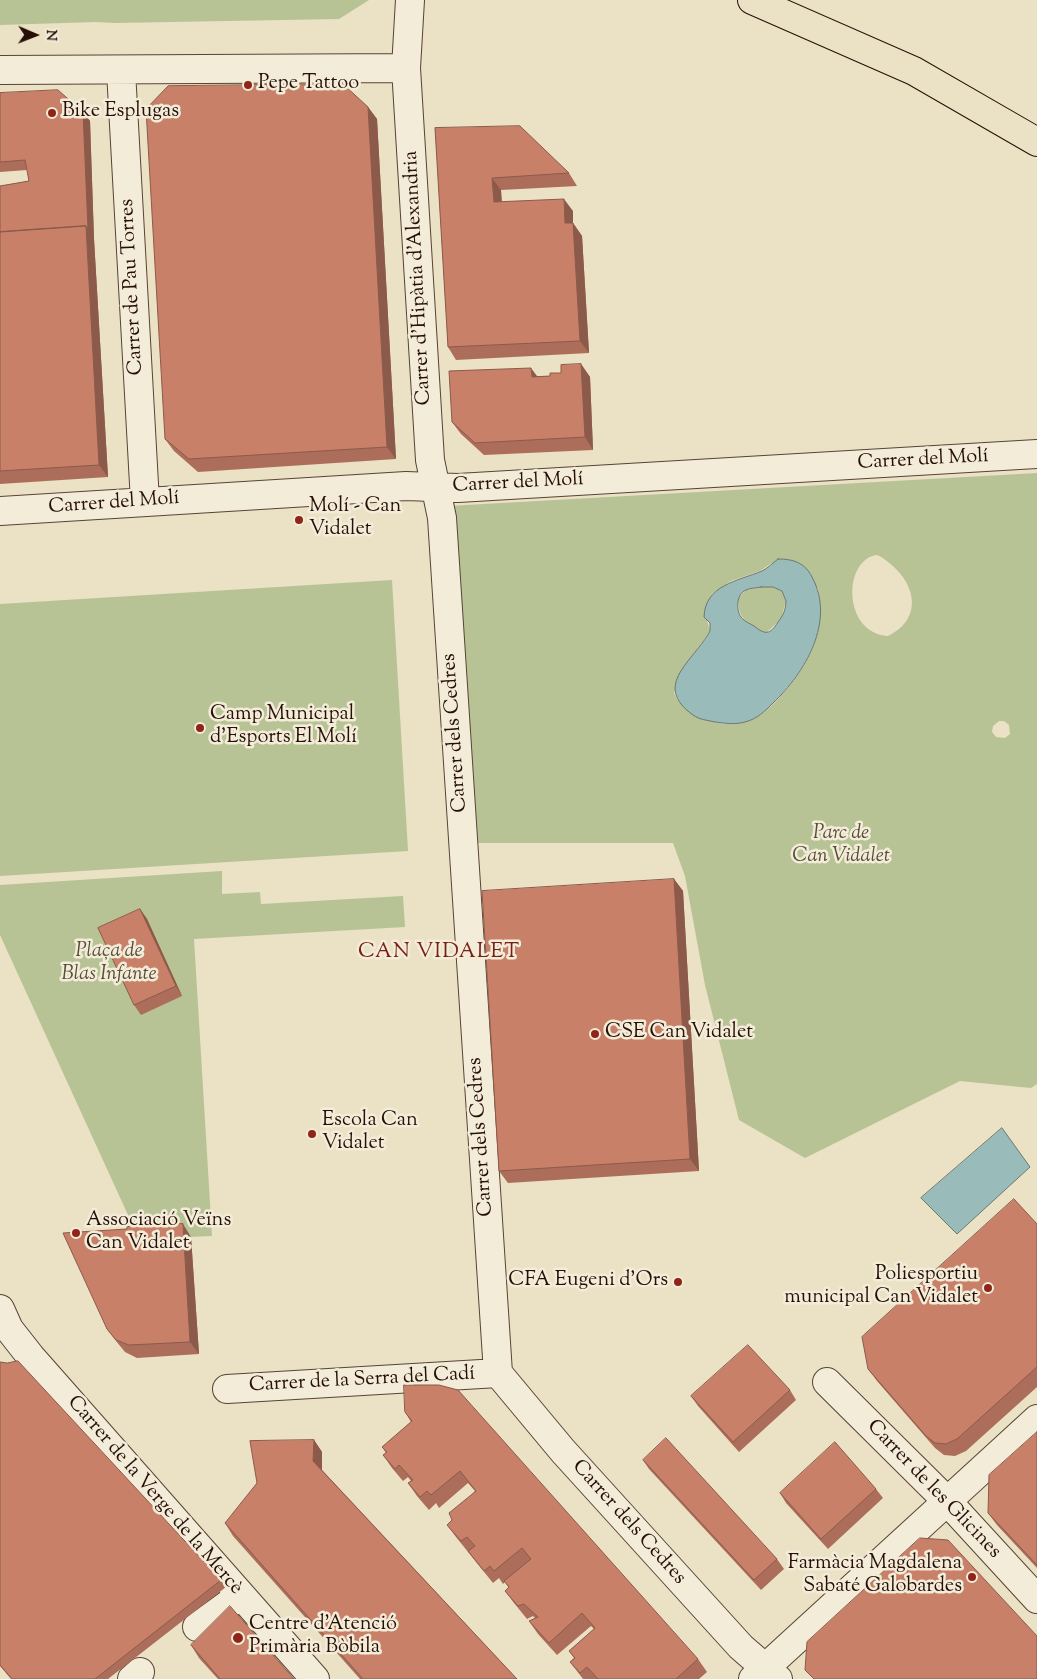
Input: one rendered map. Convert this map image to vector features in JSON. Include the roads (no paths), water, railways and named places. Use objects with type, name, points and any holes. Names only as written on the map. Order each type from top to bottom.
[{"type":"highway","points":[[752,0],[914,71],[1037,142]]},
{"type":"street","name":"Carrer d'Hipàtia d'Alexandria","points":[[410,0],[406,68],[430,460],[436,487]]},
{"type":"street","points":[[0,70],[122,71],[406,68]]},
{"type":"street","name":"Carrer de Pau Torres","points":[[122,71],[145,502]]},
{"type":"street","name":"Carrer del Molí","points":[[0,512],[406,486],[458,488],[1037,454]]},
{"type":"street","name":"Carrer dels Cedres","points":[[436,487],[442,518],[498,1372],[563,1452],[765,1675]]},
{"type":"street","name":"Carrer de la Verge de la Mercè","points":[[3,1324],[315,1679]]},
{"type":"street","name":"Carrer de la Serra del Cadí","points":[[227,1389],[498,1372]]},
{"type":"street","name":"Carrer de les Glicines","points":[[827,1382],[947,1501],[1037,1599]]},
{"type":"street","points":[[765,1675],[947,1501],[1037,1419]]},
{"type":"street","points":[[197,1627],[242,1595]]},
{"type":"water","points":[[778,559],[789,560],[806,568],[819,594],[821,611],[819,628],[806,662],[785,691],[764,712],[749,721],[730,724],[696,717],[681,704],[676,693],[676,683],[680,673],[710,631],[710,623],[704,617],[710,598],[724,586],[762,571]],"holes":[[[773,587],[782,591],[786,601],[785,607],[783,615],[775,626],[770,631],[764,632],[743,619],[739,614],[738,602],[740,595],[746,590]]]},
{"type":"water","points":[[1002,1128],[1030,1167],[957,1234],[921,1198]]},
{"type":"place","name":"Pepe Tattoo","points":[[248,85]]},
{"type":"place","name":"Bike Esplugas","points":[[52,113]]},
{"type":"place","name":"Molí - Can Vidalet","points":[[299,520]]},
{"type":"place","name":"Camp Municipal d’Esports El Molí","points":[[200,728]]},
{"type":"place","name":"CSE Can Vidalet","points":[[595,1034]]},
{"type":"place","name":"Escola Can Vidalet","points":[[312,1134]]},
{"type":"place","name":"Associació Veïns Can Vidalet","points":[[76,1233]]},
{"type":"place","name":"CFA Eugeni d'Ors","points":[[678,1282]]},
{"type":"place","name":"Poliesportiu municipal Can Vidalet","points":[[988,1288]]},
{"type":"place","name":"Farmàcia Magdalena Sabaté Galobardes","points":[[972,1577]]},
{"type":"place","name":"Centre d'Atenció Primària Bòbila","points":[[238,1638]]},
{"type":"district","name":"CAN VIDALET","points":[[439,953]]},
{"type":"park label","name":"Parc de Can Vidalet","points":[[841,846]]},
{"type":"park label","name":"Plaça de Blas Infante","points":[[109,964]]}]
